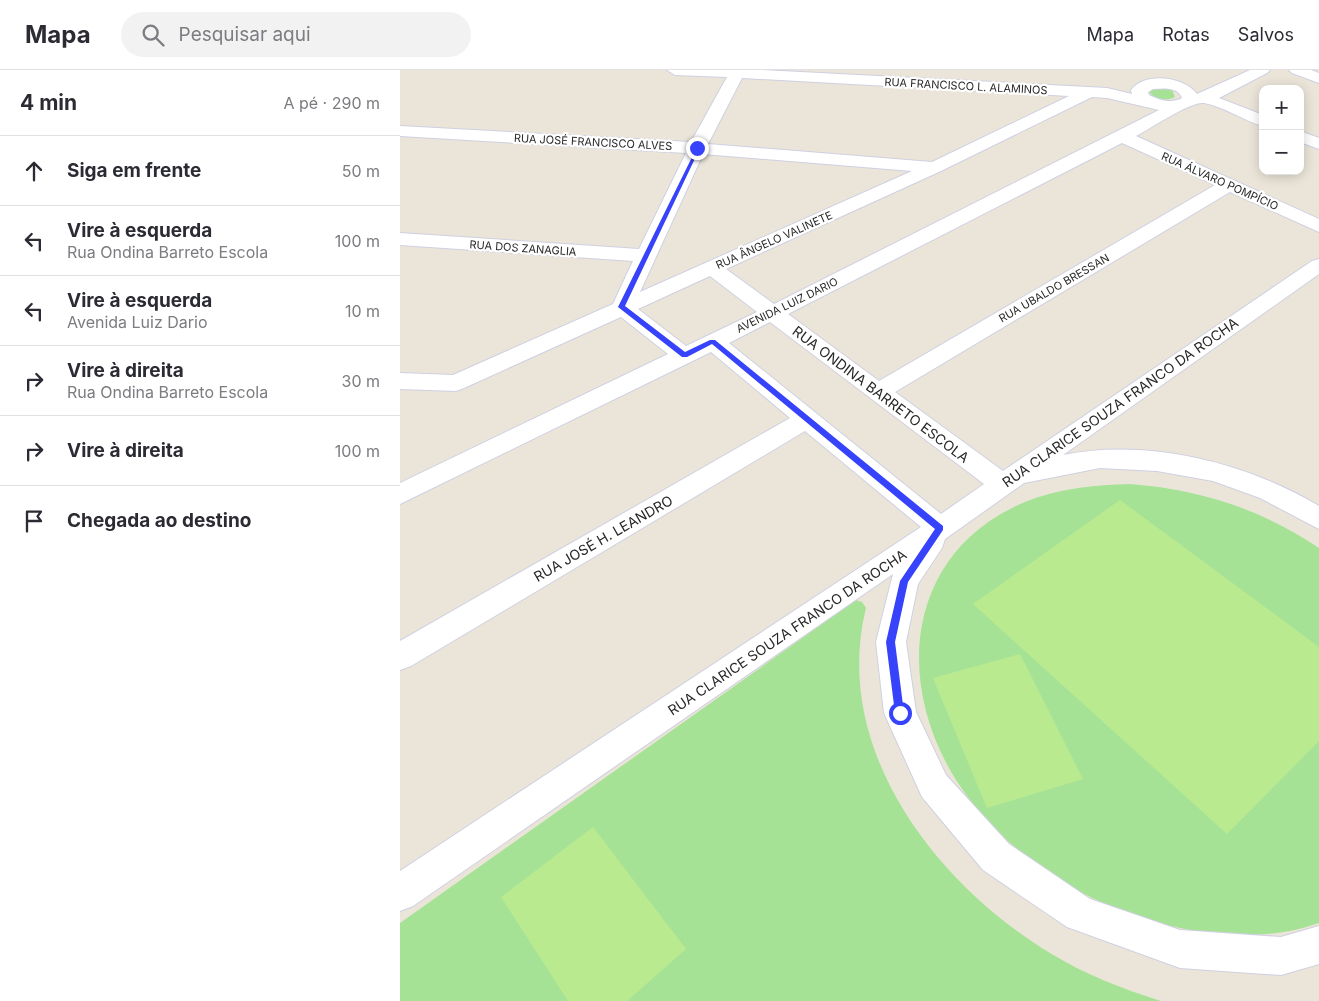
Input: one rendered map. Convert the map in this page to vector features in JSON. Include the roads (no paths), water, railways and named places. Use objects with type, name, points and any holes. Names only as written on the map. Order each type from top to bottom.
[{"type":"street","name":"RUA FRANCISCO L. ALAMINOS","points":[[675,70],[1099,93],[1148,86]]},
{"type":"street","points":[[1158,70],[1174,86],[1198,99],[1259,120]]},
{"type":"street","points":[[1174,86],[1180,70]]},
{"type":"street","points":[[1148,86],[1168,106],[1178,106],[1262,70]]},
{"type":"street","points":[[1297,70],[1319,78]]},
{"type":"street","points":[[684,355],[622,307],[697,148],[738,72]]},
{"type":"street","points":[[1148,86],[1174,86]]},
{"type":"street","name":"RUA ÂNGELO VALINETE","points":[[400,381],[456,383],[1099,93]]},
{"type":"street","name":"AVENIDA LUIZ DARIO","points":[[400,494],[772,313],[1162,116],[1168,106]]},
{"type":"street","name":"RUA JOSÉ FRANCISCO ALVES","points":[[400,131],[697,148],[935,167]]},
{"type":"street","name":"RUA ÁLVARO POMPÍCIO","points":[[1122,136],[1319,226]]},
{"type":"street","points":[[1304,138],[1319,144]]},
{"type":"street","name":"RUA UBALDO BRESSAN","points":[[878,392],[1229,185]]},
{"type":"street","name":"RUA DOS ZANAGLIA","points":[[400,239],[646,256]]},
{"type":"street","name":"RUA CLARICE SOUZA FRANCO DA ROCHA","points":[[400,893],[940,528],[1319,265]]},
{"type":"street","name":"RUA ONDINA BARRETO ESCOLA","points":[[712,268],[1002,484]]},
{"type":"street","points":[[712,342],[940,528],[904,581],[902,590],[891,642],[900,713],[934,786],[996,857],[1080,914],[1180,949],[1281,956],[1319,945]]},
{"type":"street","name":"RUA JOSÉ H. LEANDRO","points":[[400,657],[806,418]]},
{"type":"street","points":[[1002,484],[1036,470],[1099,459],[1166,462],[1235,478],[1302,508],[1319,519]]}]
